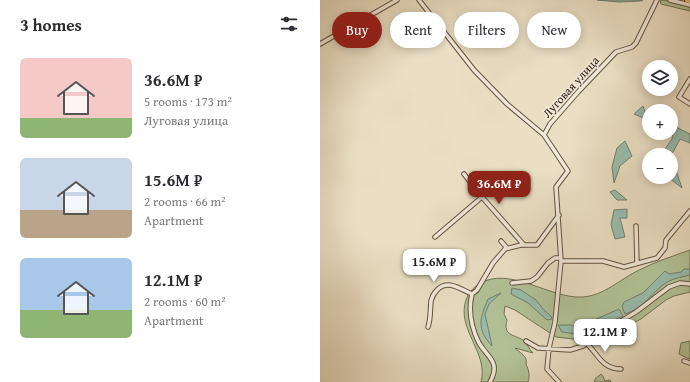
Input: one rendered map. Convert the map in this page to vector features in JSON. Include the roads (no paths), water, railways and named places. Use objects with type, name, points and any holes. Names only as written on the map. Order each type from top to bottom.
[{"type":"street","points":[[320,44],[397,0]]},
{"type":"street","name":"Луговая улица","points":[[419,0],[474,70],[507,104],[544,135],[568,171],[556,187],[561,260],[555,322],[549,348],[548,369],[559,382]]},
{"type":"street","name":"Луговая улица","points":[[544,135],[550,124],[616,52],[632,48],[636,43],[657,0]]},
{"type":"street","points":[[670,0],[690,5]]},
{"type":"street","points":[[690,79],[680,97],[690,104]]},
{"type":"street","points":[[464,174],[524,245]]},
{"type":"street","points":[[435,237],[505,176]]},
{"type":"street","points":[[512,284],[531,281],[537,278],[548,263],[555,258],[561,260],[603,261],[624,267],[657,258],[665,248],[666,240],[690,210]]},
{"type":"street","points":[[490,382],[493,376],[494,368],[491,358],[479,342],[469,313],[472,294],[477,290],[492,263],[505,249],[524,245],[537,245],[559,215]]},
{"type":"street","points":[[636,226],[637,263]]},
{"type":"street","points":[[501,241],[508,248]]},
{"type":"street","points":[[526,341],[538,348],[570,350],[583,346],[636,312],[669,287],[680,283],[690,284]]},
{"type":"street","points":[[428,327],[431,316],[431,302],[433,294],[443,285],[450,284],[472,294]]},
{"type":"street","points":[[587,344],[607,367],[621,369]]},
{"type":"street","points":[[684,361],[690,363]]}]
